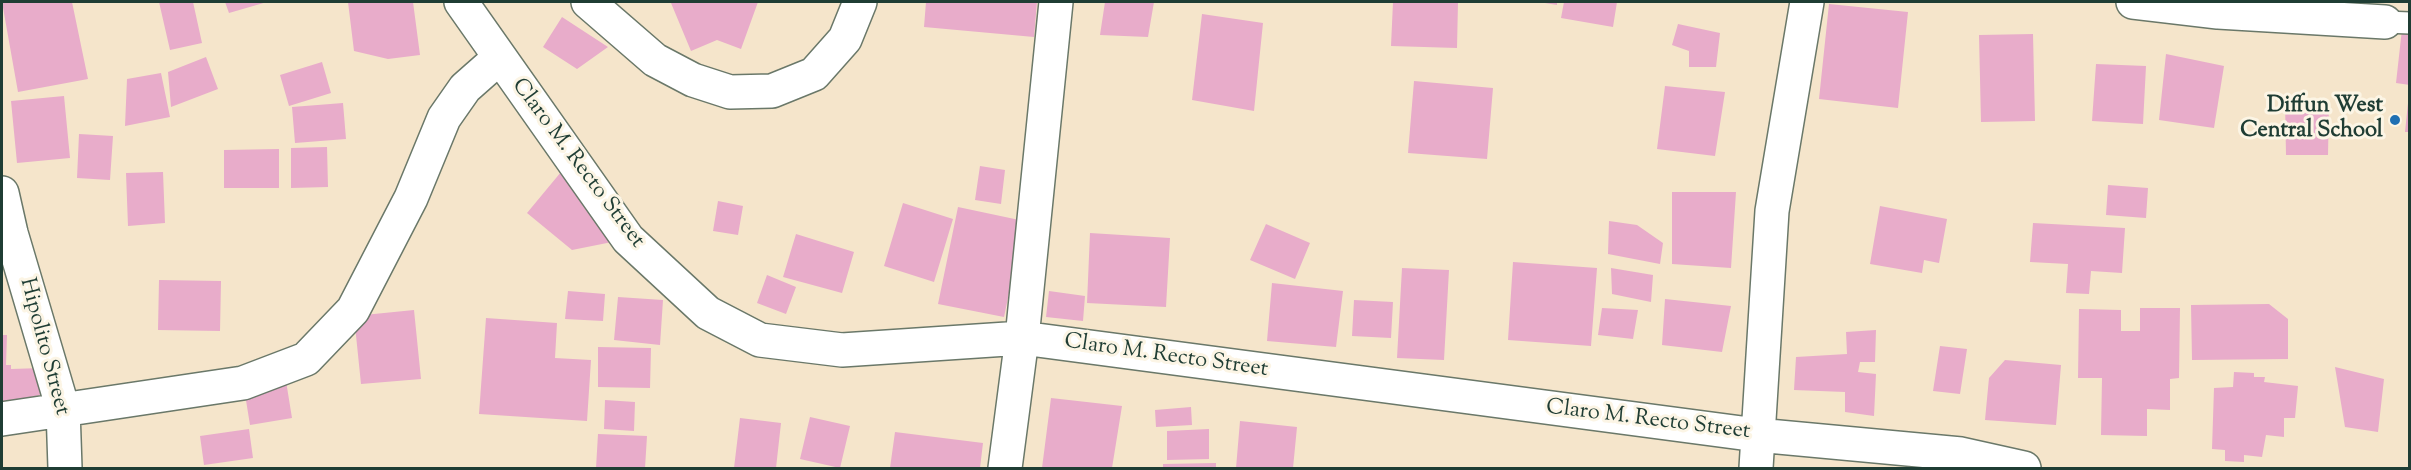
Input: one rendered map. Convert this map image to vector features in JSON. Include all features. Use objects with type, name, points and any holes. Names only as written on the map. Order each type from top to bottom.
[{"type":"street","name":"Claro M. Recto Street","points":[[461,2],[628,239],[708,313],[760,340],[842,351],[1022,338],[1757,435],[1961,454],[2024,468]]},
{"type":"street","points":[[588,2],[655,60],[693,80],[730,92],[772,90],[814,74],[845,39],[860,2]]},
{"type":"street","points":[[1005,468],[1022,338],[1056,2]]},
{"type":"street","points":[[1756,468],[1772,211],[1806,2]]},
{"type":"street","points":[[2133,2],[2218,12],[2397,22]]},
{"type":"street","points":[[2,419],[243,383],[306,359],[353,310],[411,198],[444,118],[465,88],[499,58]]},
{"type":"street","name":"Hipolito Street","points":[[2,193],[11,233],[63,410],[65,468]]},
{"type":"building","points":[[2,2],[72,2],[88,79],[18,92]]},
{"type":"building","points":[[159,2],[193,2],[202,43],[170,50]]},
{"type":"building","points":[[225,2],[267,2],[229,13]]},
{"type":"building","points":[[348,2],[413,2],[420,55],[388,59],[354,51]]},
{"type":"building","points":[[758,2],[741,49],[717,40],[691,51],[671,3]]},
{"type":"building","points":[[926,2],[1037,2],[1034,37],[924,27]]},
{"type":"building","points":[[1105,2],[1154,2],[1148,37],[1100,35]]},
{"type":"building","points":[[1393,2],[1458,2],[1457,48],[1391,46]]},
{"type":"building","points":[[1539,2],[1557,2],[1557,5]]},
{"type":"building","points":[[1564,2],[1617,2],[1613,27],[1561,18]]},
{"type":"building","points":[[1829,4],[1908,12],[1898,108],[1819,99]]},
{"type":"building","points":[[1202,14],[1263,23],[1254,111],[1192,100]]},
{"type":"building","points":[[562,17],[608,47],[577,69],[543,47]]},
{"type":"building","points":[[1678,24],[1720,33],[1716,67],[1689,67],[1689,51],[1672,45]]},
{"type":"building","points":[[2402,29],[2410,31],[2410,85],[2396,83]]},
{"type":"building","points":[[2033,34],[2035,121],[1981,122],[1979,35]]},
{"type":"building","points":[[2166,54],[2224,66],[2214,128],[2159,120]]},
{"type":"building","points":[[206,57],[218,89],[171,107],[168,72]]},
{"type":"building","points":[[322,62],[331,93],[289,106],[280,75]]},
{"type":"building","points":[[2096,64],[2146,66],[2143,124],[2092,121]]},
{"type":"building","points":[[161,73],[170,117],[125,126],[127,79]]},
{"type":"building","points":[[1414,81],[1493,88],[1487,159],[1408,153]]},
{"type":"building","points":[[1665,86],[1725,92],[1715,156],[1657,149]]},
{"type":"building","points":[[64,96],[70,158],[17,163],[11,101]]},
{"type":"building","points":[[2285,101],[2329,102],[2328,155],[2286,155]]},
{"type":"building","points":[[343,103],[346,139],[295,143],[292,107]]},
{"type":"building","points":[[2408,103],[2410,103],[2410,132],[2405,132]]},
{"type":"building","points":[[79,134],[113,136],[110,180],[77,178]]},
{"type":"building","points":[[327,147],[328,187],[291,188],[291,148]]},
{"type":"building","points":[[279,149],[279,188],[224,188],[224,150]]},
{"type":"building","points":[[980,166],[1005,170],[1001,204],[975,200]]},
{"type":"building","points":[[163,172],[165,223],[128,226],[126,173]]},
{"type":"building","points":[[561,172],[612,242],[572,250],[527,213]]},
{"type":"building","points":[[2108,185],[2148,188],[2146,218],[2106,215]]},
{"type":"building","points":[[1672,192],[1736,192],[1731,268],[1672,264]]},
{"type":"building","points":[[718,201],[743,206],[738,235],[713,231]]},
{"type":"building","points":[[903,203],[953,219],[934,282],[884,266]]},
{"type":"building","points":[[1880,206],[1947,219],[1939,263],[1924,260],[1922,273],[1870,264]]},
{"type":"building","points":[[958,207],[1024,221],[1004,317],[938,304]]},
{"type":"building","points":[[1609,221],[1637,225],[1663,243],[1660,264],[1608,254]]},
{"type":"building","points":[[2033,223],[2125,228],[2122,273],[2091,271],[2089,294],[2066,293],[2068,264],[2030,262]]},
{"type":"building","points":[[1266,224],[1310,243],[1295,279],[1250,260]]},
{"type":"building","points":[[1090,233],[1170,238],[1166,307],[1087,303]]},
{"type":"building","points":[[796,234],[854,252],[842,293],[783,277]]},
{"type":"building","points":[[1513,262],[1597,268],[1591,346],[1508,340]]},
{"type":"building","points":[[1402,268],[1449,270],[1444,360],[1397,358]]},
{"type":"building","points":[[1611,268],[1653,275],[1651,302],[1612,294]]},
{"type":"building","points":[[767,275],[796,287],[786,314],[757,303]]},
{"type":"building","points":[[159,280],[221,281],[220,331],[158,330]]},
{"type":"building","points":[[1272,283],[1343,291],[1336,347],[1267,341]]},
{"type":"building","points":[[568,291],[605,294],[603,321],[565,319]]},
{"type":"building","points":[[1049,291],[1085,296],[1083,321],[1046,317]]},
{"type":"building","points":[[618,297],[663,300],[660,345],[614,340]]},
{"type":"building","points":[[1665,299],[1731,306],[1722,352],[1662,345]]},
{"type":"building","points":[[1354,300],[1393,302],[1391,338],[1352,336]]},
{"type":"building","points":[[2269,304],[2288,319],[2288,359],[2192,360],[2191,305]]},
{"type":"building","points":[[1602,308],[1638,310],[1633,339],[1598,335]]},
{"type":"building","points":[[2140,308],[2180,308],[2179,378],[2170,379],[2170,410],[2147,409],[2147,436],[2101,435],[2102,378],[2078,378],[2079,309],[2121,310],[2121,331],[2140,331]]},
{"type":"building","points":[[414,310],[421,379],[361,384],[354,316]]},
{"type":"building","points":[[486,318],[557,323],[555,358],[591,360],[587,421],[479,414]]},
{"type":"building","points":[[1876,330],[1875,362],[1860,362],[1858,372],[1876,374],[1874,416],[1845,412],[1845,392],[1794,390],[1796,357],[1847,354],[1846,332]]},
{"type":"building","points":[[2,335],[7,335],[6,365],[11,365],[11,369],[42,368],[45,394],[2,403]]},
{"type":"building","points":[[1940,346],[1967,349],[1960,394],[1933,391]]},
{"type":"building","points":[[598,347],[651,348],[650,388],[598,387]]},
{"type":"building","points":[[2005,360],[2061,365],[2056,425],[1985,420],[1989,378]]},
{"type":"building","points":[[2335,367],[2384,379],[2378,432],[2345,427]]},
{"type":"building","points":[[2234,372],[2254,373],[2254,377],[2265,377],[2264,382],[2298,386],[2295,418],[2284,418],[2284,437],[2266,435],[2262,457],[2244,455],[2244,462],[2225,461],[2225,450],[2212,449],[2214,388],[2233,387]]},
{"type":"building","points":[[286,381],[292,418],[250,425],[244,388]]},
{"type":"building","points":[[1051,398],[1122,406],[1112,468],[1042,468]]},
{"type":"building","points":[[605,400],[635,402],[634,431],[604,429]]},
{"type":"building","points":[[1191,407],[1192,425],[1156,427],[1155,410]]},
{"type":"building","points":[[810,417],[850,426],[840,468],[800,459]]},
{"type":"building","points":[[740,418],[781,423],[776,468],[734,468]]},
{"type":"building","points":[[1240,421],[1297,427],[1293,468],[1236,468]]},
{"type":"building","points":[[249,429],[253,458],[204,465],[200,436]]},
{"type":"building","points":[[1209,429],[1209,459],[1167,460],[1167,431]]},
{"type":"building","points":[[895,432],[983,443],[980,468],[890,468]]},
{"type":"building","points":[[598,434],[647,436],[645,468],[596,468]]},
{"type":"building","points":[[1216,463],[1216,468],[1163,468],[1163,464]]},
{"type":"place","name":"Diffun West Central School","points":[[2395,120]]}]
